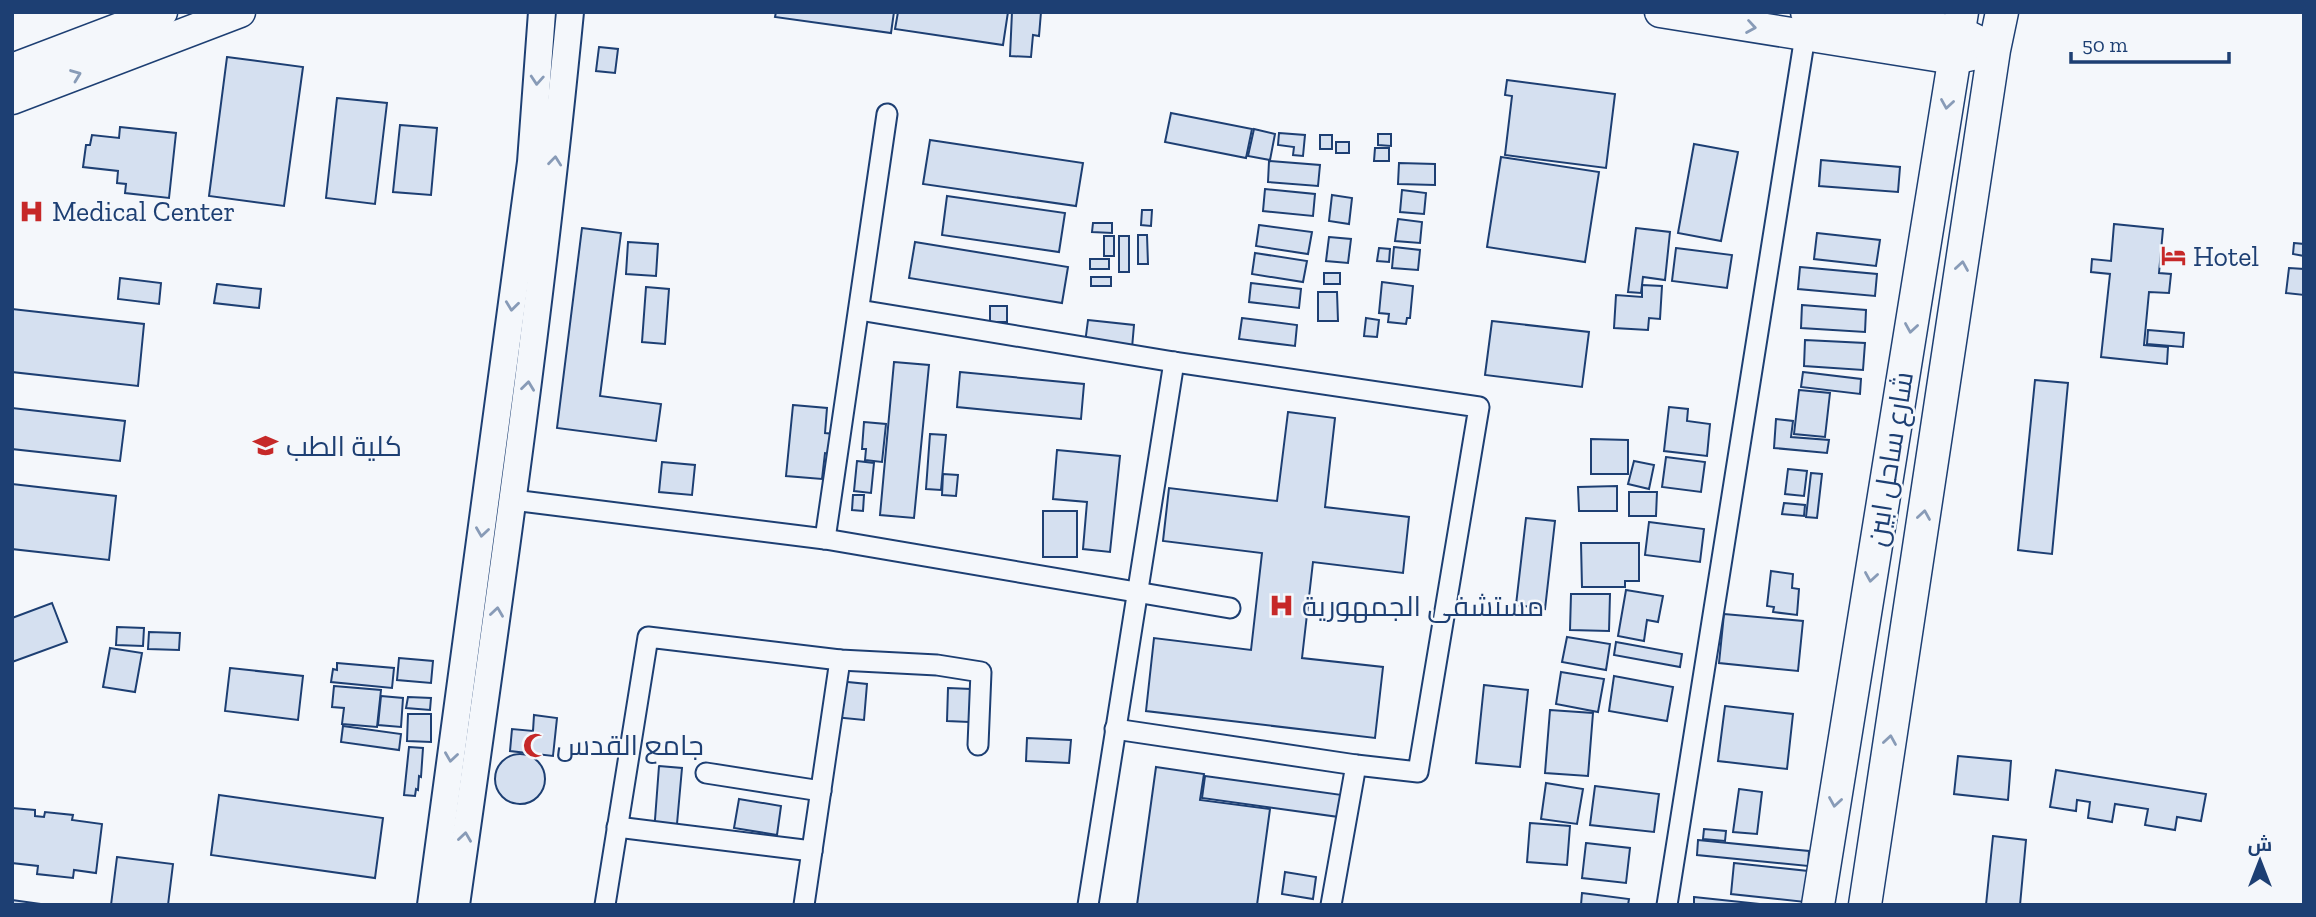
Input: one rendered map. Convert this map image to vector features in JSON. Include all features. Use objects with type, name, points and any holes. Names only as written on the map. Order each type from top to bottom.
[{"type":"highway","name":"شارع ساحل ابين","points":[[1865,905],[1994,50],[2002,12]]},
{"type":"highway","name":"شارع ساحل ابين","points":[[1818,905],[1958,34]]},
{"type":"main road","points":[[12,69],[162,12]]},
{"type":"main road","points":[[12,99],[240,12]]},
{"type":"main road","points":[[456,905],[500,498],[542,12]]},
{"type":"main road","points":[[431,905],[555,164],[570,12]]},
{"type":"main road","points":[[1660,12],[1807,20],[1958,34],[1994,50]]},
{"type":"street","points":[[1667,905],[1807,20]]},
{"type":"street","points":[[825,539],[887,114]]},
{"type":"street","points":[[859,310],[1174,362],[1479,407],[1418,772],[1115,729]]},
{"type":"street","points":[[1088,905],[1174,362]]},
{"type":"street","points":[[500,498],[825,539],[1230,608]]},
{"type":"street","points":[[605,905],[648,637],[840,660],[937,665],[981,672],[978,745]]},
{"type":"street","points":[[804,905],[840,660]]},
{"type":"street","points":[[1331,905],[1356,765]]},
{"type":"street","points":[[706,773],[821,791]]},
{"type":"street","points":[[617,827],[812,851]]},
{"type":"building","points":[[776,12],[894,12],[891,33],[775,17]]},
{"type":"building","points":[[898,12],[1008,12],[1003,45],[895,29]]},
{"type":"building","points":[[1012,12],[1041,12],[1039,36],[1033,35],[1031,57],[1010,56]]},
{"type":"building","points":[[599,47],[618,49],[615,73],[596,71]]},
{"type":"building","points":[[227,57],[303,67],[284,206],[209,196]]},
{"type":"building","points":[[1507,80],[1615,94],[1606,168],[1505,155],[1512,96],[1505,95]]},
{"type":"building","points":[[337,98],[387,103],[375,204],[326,198]]},
{"type":"building","points":[[1171,113],[1252,129],[1246,158],[1165,142]]},
{"type":"building","points":[[400,125],[437,128],[431,195],[393,192]]},
{"type":"building","points":[[120,127],[176,133],[169,198],[125,193],[126,184],[117,183],[118,171],[83,167],[86,145],[90,145],[92,135],[119,138]]},
{"type":"building","points":[[1254,129],[1275,134],[1270,160],[1248,156]]},
{"type":"building","points":[[1279,133],[1305,135],[1303,156],[1293,155],[1294,147],[1278,145]]},
{"type":"building","points":[[1378,134],[1391,134],[1391,146],[1378,145]]},
{"type":"building","points":[[1320,135],[1332,135],[1332,149],[1320,149]]},
{"type":"building","points":[[930,140],[1083,163],[1076,206],[923,184]]},
{"type":"building","points":[[1336,142],[1349,142],[1349,153],[1336,153]]},
{"type":"building","points":[[1694,144],[1738,152],[1721,241],[1678,233]]},
{"type":"building","points":[[1375,148],[1389,148],[1389,161],[1374,161]]},
{"type":"building","points":[[1501,157],[1599,172],[1585,262],[1487,247]]},
{"type":"building","points":[[1821,160],[1900,167],[1898,192],[1819,186]]},
{"type":"building","points":[[1269,161],[1320,165],[1318,186],[1268,182]]},
{"type":"building","points":[[1399,163],[1435,164],[1435,185],[1398,184]]},
{"type":"building","points":[[1265,189],[1315,194],[1313,216],[1263,211]]},
{"type":"building","points":[[1402,190],[1426,193],[1424,214],[1400,212]]},
{"type":"building","points":[[1332,195],[1352,198],[1349,224],[1329,221]]},
{"type":"building","points":[[947,196],[1065,213],[1059,252],[942,235]]},
{"type":"building","points":[[1142,210],[1152,210],[1151,226],[1141,225]]},
{"type":"building","points":[[1398,219],[1422,222],[1420,243],[1395,241]]},
{"type":"building","points":[[1093,223],[1112,223],[1112,233],[1092,232]]},
{"type":"building","points":[[2114,224],[2163,229],[2159,273],[2171,274],[2169,293],[2149,292],[2144,345],[2168,347],[2167,364],[2101,357],[2110,274],[2091,272],[2092,259],[2111,261]]},
{"type":"building","points":[[1259,225],[1312,232],[1308,254],[1256,246]]},
{"type":"building","points":[[582,228],[621,233],[600,396],[661,404],[656,441],[557,428]]},
{"type":"building","points":[[1636,228],[1670,232],[1665,280],[1643,277],[1641,293],[1628,292]]},
{"type":"building","points":[[1817,233],[1880,240],[1876,266],[1814,259]]},
{"type":"building","points":[[1138,235],[1147,235],[1148,264],[1138,264]]},
{"type":"building","points":[[1104,236],[1114,236],[1114,256],[1104,256]]},
{"type":"building","points":[[1119,236],[1129,236],[1129,272],[1119,272]]},
{"type":"building","points":[[1329,237],[1351,239],[1348,263],[1326,261]]},
{"type":"building","points":[[628,242],[658,244],[656,276],[626,274]]},
{"type":"building","points":[[915,242],[1068,267],[1062,303],[909,278]]},
{"type":"building","points":[[2294,243],[2304,244],[2304,256],[2293,254]]},
{"type":"building","points":[[1394,247],[1420,250],[1418,270],[1392,268]]},
{"type":"building","points":[[1379,248],[1390,249],[1389,262],[1377,261]]},
{"type":"building","points":[[1676,248],[1732,255],[1727,288],[1672,281]]},
{"type":"building","points":[[1255,253],[1307,261],[1303,282],[1252,274]]},
{"type":"building","points":[[1090,259],[1109,259],[1109,269],[1090,269]]},
{"type":"building","points":[[1800,267],[1877,274],[1875,296],[1798,289]]},
{"type":"building","points":[[2289,268],[2304,269],[2304,295],[2286,293]]},
{"type":"building","points":[[1324,273],[1340,273],[1340,284],[1324,284]]},
{"type":"building","points":[[1091,277],[1111,277],[1111,286],[1091,286]]},
{"type":"building","points":[[120,278],[161,283],[159,304],[118,299]]},
{"type":"building","points":[[1382,282],[1413,286],[1410,318],[1407,318],[1406,324],[1388,322],[1389,314],[1379,313]]},
{"type":"building","points":[[1251,283],[1301,289],[1299,308],[1249,302]]},
{"type":"building","points":[[217,284],[261,289],[259,308],[214,303]]},
{"type":"building","points":[[1642,285],[1662,286],[1660,319],[1649,318],[1648,330],[1614,328],[1616,295],[1642,297]]},
{"type":"building","points":[[646,287],[669,289],[665,344],[642,342]]},
{"type":"building","points":[[1318,292],[1337,292],[1338,321],[1318,321]]},
{"type":"building","points":[[1802,305],[1866,310],[1865,332],[1801,328]]},
{"type":"building","points":[[990,306],[1007,306],[1007,322],[990,322]]},
{"type":"building","points":[[12,309],[144,324],[138,386],[12,372]]},
{"type":"building","points":[[1242,318],[1297,325],[1295,346],[1239,339]]},
{"type":"building","points":[[1366,318],[1379,320],[1377,337],[1364,336]]},
{"type":"building","points":[[1088,320],[1134,325],[1132,348],[1085,343]]},
{"type":"building","points":[[1492,321],[1589,332],[1582,387],[1485,375]]},
{"type":"building","points":[[2148,330],[2184,333],[2183,347],[2147,344]]},
{"type":"building","points":[[1805,340],[1865,343],[1863,370],[1804,366]]},
{"type":"building","points":[[894,362],[929,365],[914,518],[880,515]]},
{"type":"building","points":[[960,372],[1084,384],[1081,419],[957,407]]},
{"type":"building","points":[[1803,372],[1861,379],[1860,394],[1801,387]]},
{"type":"building","points":[[2035,380],[2068,383],[2052,554],[2018,550]]},
{"type":"building","points":[[1799,390],[1830,393],[1825,437],[1794,434]]},
{"type":"building","points":[[793,405],[827,408],[825,433],[835,434],[833,454],[825,453],[822,479],[786,476]]},
{"type":"building","points":[[1669,407],[1688,409],[1687,421],[1710,424],[1707,456],[1664,451]]},
{"type":"building","points":[[12,408],[125,421],[120,461],[12,449]]},
{"type":"building","name":"مستشفى الجمهورية","points":[[1288,412],[1335,418],[1325,507],[1409,517],[1403,573],[1313,562],[1302,658],[1383,667],[1375,738],[1146,711],[1154,638],[1251,650],[1262,553],[1163,541],[1169,488],[1277,501]]},
{"type":"building","points":[[1776,419],[1793,421],[1791,437],[1829,440],[1827,453],[1774,448]]},
{"type":"building","points":[[864,422],[886,424],[882,462],[865,460],[866,449],[862,449]]},
{"type":"building","points":[[930,434],[946,435],[941,490],[926,489]]},
{"type":"building","points":[[1591,439],[1628,440],[1628,474],[1591,474]]},
{"type":"building","points":[[1057,450],[1120,456],[1110,552],[1083,549],[1087,502],[1053,499]]},
{"type":"building","points":[[1666,457],[1705,462],[1701,492],[1662,487]]},
{"type":"building","points":[[857,461],[874,463],[871,493],[854,491]]},
{"type":"building","points":[[1634,461],[1654,465],[1649,489],[1628,484]]},
{"type":"building","points":[[662,462],[695,465],[692,495],[659,492]]},
{"type":"building","points":[[1788,469],[1807,471],[1804,496],[1785,494]]},
{"type":"building","points":[[1811,473],[1822,474],[1817,518],[1806,517]]},
{"type":"building","points":[[943,474],[958,475],[956,496],[942,495]]},
{"type":"building","points":[[12,484],[116,496],[109,560],[12,549]]},
{"type":"building","points":[[1617,486],[1617,511],[1579,511],[1578,487]]},
{"type":"building","points":[[1629,492],[1657,492],[1656,516],[1629,516]]},
{"type":"building","points":[[853,495],[864,495],[863,511],[852,510]]},
{"type":"building","points":[[1784,503],[1805,505],[1804,516],[1782,514]]},
{"type":"building","points":[[1043,511],[1077,511],[1077,557],[1043,557]]},
{"type":"building","points":[[1526,518],[1555,521],[1545,609],[1516,605]]},
{"type":"building","points":[[1649,522],[1704,529],[1700,562],[1645,555]]},
{"type":"building","points":[[1581,543],[1639,543],[1639,581],[1625,581],[1625,587],[1582,587]]},
{"type":"building","points":[[1771,571],[1793,574],[1792,588],[1799,589],[1797,615],[1773,612],[1774,607],[1767,606]]},
{"type":"building","points":[[1626,590],[1663,596],[1658,622],[1647,620],[1644,641],[1618,636]]},
{"type":"building","points":[[1571,594],[1610,594],[1609,631],[1570,630]]},
{"type":"building","points":[[52,603],[67,642],[12,662],[12,618]]},
{"type":"building","points":[[1724,614],[1803,621],[1798,671],[1719,663]]},
{"type":"building","points":[[117,627],[144,628],[143,646],[116,645]]},
{"type":"building","points":[[149,632],[180,633],[179,650],[148,649]]},
{"type":"building","points":[[1567,637],[1610,644],[1606,670],[1562,662]]},
{"type":"building","points":[[1616,642],[1682,654],[1680,667],[1614,655]]},
{"type":"building","points":[[110,648],[142,653],[135,692],[103,687]]},
{"type":"building","points":[[399,658],[433,661],[431,683],[397,680]]},
{"type":"building","points":[[337,663],[394,668],[392,688],[331,682],[333,669],[337,670]]},
{"type":"building","points":[[230,668],[303,676],[298,720],[225,711]]},
{"type":"building","points":[[1561,672],[1604,679],[1598,712],[1556,704]]},
{"type":"building","points":[[1614,676],[1673,687],[1667,721],[1609,711]]},
{"type":"building","points":[[828,680],[867,684],[864,720],[824,716]]},
{"type":"building","points":[[1484,685],[1528,690],[1520,767],[1476,763]]},
{"type":"building","points":[[334,686],[381,690],[377,727],[342,724],[344,708],[332,707]]},
{"type":"building","points":[[948,688],[971,689],[969,722],[947,721]]},
{"type":"building","points":[[381,696],[403,698],[401,727],[378,725]]},
{"type":"building","points":[[408,697],[431,698],[430,710],[406,708]]},
{"type":"building","points":[[1725,706],[1793,714],[1787,769],[1718,761]]},
{"type":"building","points":[[1550,710],[1593,713],[1588,776],[1545,773]]},
{"type":"building","points":[[408,714],[431,714],[431,742],[407,741]]},
{"type":"building","points":[[534,715],[557,718],[553,756],[510,751],[512,729],[533,731]]},
{"type":"building","points":[[343,726],[401,734],[399,750],[341,742]]},
{"type":"building","points":[[1027,738],[1071,740],[1069,763],[1026,761]]},
{"type":"building","points":[[409,747],[423,748],[421,777],[419,776],[415,796],[404,795]]},
{"type":"building","points":[[520,754],[538,761],[545,779],[538,797],[520,804],[502,797],[495,779],[502,761]]},
{"type":"building","points":[[1958,756],[2011,761],[2008,800],[1954,794]]},
{"type":"building","points":[[659,766],[682,768],[676,835],[654,833]]},
{"type":"building","points":[[1156,767],[1204,774],[1200,800],[1270,809],[1257,905],[1137,905]]},
{"type":"building","points":[[2056,770],[2206,794],[2201,821],[2177,817],[2175,830],[2145,825],[2148,809],[2115,804],[2112,822],[2088,818],[2090,802],[2077,800],[2076,811],[2050,807]]},
{"type":"building","points":[[1205,776],[1342,795],[1339,817],[1202,798]]},
{"type":"building","points":[[1546,783],[1583,789],[1577,824],[1541,819]]},
{"type":"building","points":[[1595,786],[1659,794],[1654,832],[1590,825]]},
{"type":"building","points":[[1739,789],[1762,792],[1757,834],[1733,832]]},
{"type":"building","points":[[219,795],[383,818],[375,878],[211,855]]},
{"type":"building","points":[[739,799],[781,806],[777,835],[734,828]]},
{"type":"building","points":[[12,808],[35,810],[35,816],[44,817],[45,812],[73,815],[72,820],[102,824],[96,873],[74,870],[73,878],[37,874],[38,866],[12,863]]},
{"type":"building","points":[[1530,823],[1570,826],[1567,865],[1527,862]]},
{"type":"building","points":[[1704,829],[1726,831],[1725,841],[1703,839]]},
{"type":"building","points":[[1993,836],[2026,840],[2020,905],[1986,905]]},
{"type":"building","points":[[1698,840],[1809,851],[1808,866],[1697,855]]},
{"type":"building","points":[[1586,843],[1630,848],[1626,883],[1582,878]]},
{"type":"building","points":[[117,857],[173,864],[168,905],[111,905]]},
{"type":"building","points":[[1734,863],[1808,871],[1805,902],[1731,894]]},
{"type":"building","points":[[1285,872],[1316,877],[1313,899],[1282,894]]},
{"type":"building","points":[[1582,893],[1629,899],[1628,905],[1581,905]]},
{"type":"building","points":[[1694,897],[1769,905],[1694,905]]},
{"type":"building","points":[[12,900],[48,905],[12,905]]},
{"type":"place","name":"Medical Center","points":[[32,211]]},
{"type":"place","name":"Hotel","points":[[2173,256]]},
{"type":"place","name":"كلية الطب","points":[[266,446]]},
{"type":"place","name":"مستشفى الجمهورية","points":[[1282,606]]},
{"type":"place","name":"جامع القدس","points":[[536,745]]}]
